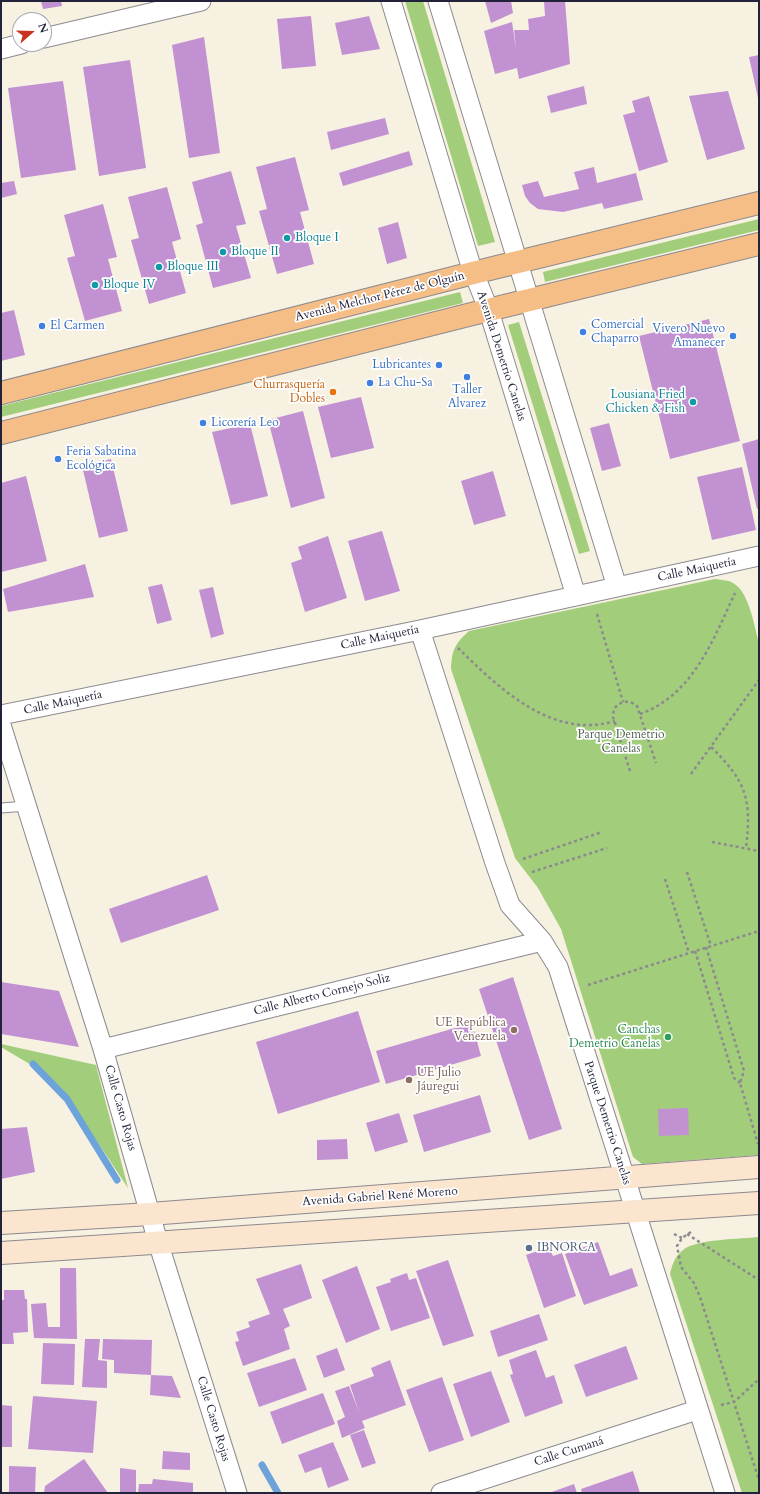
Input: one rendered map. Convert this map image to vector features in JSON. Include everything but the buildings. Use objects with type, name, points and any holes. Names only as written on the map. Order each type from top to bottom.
[{"type":"highway","name":"Avenida Melchor Pérez de Olguín","points":[[1,393],[473,273],[759,203]]},
{"type":"highway","points":[[1,433],[489,311],[530,299],[759,244]]},
{"type":"street","points":[[52,36],[201,1]]},
{"type":"street","name":"Avenida Demetrio Canelas","points":[[391,1],[473,273],[489,311],[576,596]]},
{"type":"street","points":[[438,1],[617,587]]},
{"type":"street","points":[[1,49],[12,46]]},
{"type":"street","name":"Calle Maiquetía","points":[[1,715],[420,630],[617,587],[758,562]]},
{"type":"street","name":"Parque Demetrio Canelas","points":[[420,630],[510,905],[542,941],[558,967],[697,1410],[725,1493]]},
{"type":"street","name":"Calle Casto Rojas","points":[[1,725],[103,1049],[158,1242],[236,1493]]},
{"type":"street","name":"Calle Alberto Cornejo Soliz","points":[[103,1049],[542,941]]},
{"type":"street","name":"Avenida Gabriel René Moreno","points":[[1,1223],[150,1214],[625,1178],[759,1166]]},
{"type":"street","points":[[1,1253],[759,1203]]},
{"type":"street","name":"Calle Cumaná","points":[[441,1493],[697,1410]]},
{"type":"lane","points":[[1,808],[27,806]]},
{"type":"path","points":[[640,714],[658,706],[688,680],[702,661],[735,593]]},
{"type":"path","points":[[596,610],[623,702]]},
{"type":"path","points":[[458,648],[488,677],[540,715],[558,721],[584,726],[602,725],[615,721]]},
{"type":"path","points":[[691,774],[759,680]]},
{"type":"path","points":[[630,771],[613,713],[614,709],[623,702],[633,703],[640,714],[656,764]]},
{"type":"path","points":[[711,747],[731,766],[745,791],[750,819],[746,848]]},
{"type":"path","points":[[523,859],[602,832]]},
{"type":"path","points":[[712,842],[759,851]]},
{"type":"path","points":[[532,872],[608,848]]},
{"type":"path","points":[[687,872],[711,946]]},
{"type":"path","points":[[665,879],[689,953]]},
{"type":"path","points":[[584,986],[759,931]]},
{"type":"path","points":[[706,947],[744,1071],[740,1083]]},
{"type":"path","points":[[695,951],[734,1078],[740,1083],[759,1146]]},
{"type":"path","points":[[759,1280],[687,1234],[676,1246],[682,1267],[694,1283],[700,1297],[759,1480]]},
{"type":"path","points":[[697,1410],[734,1402],[759,1379]]},
{"type":"green space","points":[[405,1],[423,1],[495,242],[478,246]]},
{"type":"green space","points":[[759,219],[759,230],[545,282],[543,272]]},
{"type":"green space","points":[[460,292],[463,303],[1,417],[1,406]]},
{"type":"green space","points":[[519,322],[590,551],[579,554],[508,325]]},
{"type":"green space","name":"Parque Demetrio Canelas","points":[[715,579],[731,582],[742,592],[753,618],[759,643],[759,1155],[642,1164],[633,1157],[561,929],[538,888],[515,858],[451,669],[451,662],[457,643],[469,631]]},
{"type":"green space","points":[[1,1044],[96,1065],[128,1188],[69,1099],[55,1083],[38,1069],[1,1047]]},
{"type":"green space","points":[[759,1237],[759,1493],[742,1493],[670,1274],[678,1255],[689,1246],[730,1239]]},
{"type":"waterway","points":[[33,1064],[67,1099],[117,1180]]},
{"type":"waterway","points":[[262,1465],[278,1493]]},
{"type":"place","name":"Bloque I","points":[[287,238]]},
{"type":"place","name":"Bloque II","points":[[223,252]]},
{"type":"place","name":"Bloque III","points":[[159,267]]},
{"type":"place","name":"Bloque IV","points":[[95,285]]},
{"type":"place","name":"El Carmen","points":[[42,326]]},
{"type":"place","name":"Comercial Chaparro","points":[[583,332]]},
{"type":"place","name":"Vivero Nuevo Amanecer","points":[[733,336]]},
{"type":"place","name":"Lubricantes","points":[[439,365]]},
{"type":"place","name":"Taller Alvarez","points":[[467,377]]},
{"type":"place","name":"La Chu-Sa","points":[[370,383]]},
{"type":"place","name":"Churrasquería Dobles","points":[[333,392]]},
{"type":"place","name":"Lousiana Fried Chicken & Fish","points":[[693,402]]},
{"type":"place","name":"Licorería Leo","points":[[203,423]]},
{"type":"place","name":"Feria Sabatina Ecológica","points":[[58,459]]},
{"type":"place","name":"UE República Venezuela","points":[[514,1030]]},
{"type":"place","name":"Canchas Demetrio Canelas","points":[[668,1037]]},
{"type":"place","name":"UE Julio Jáuregui","points":[[409,1080]]},
{"type":"place","name":"IBNORCA","points":[[529,1248]]}]
